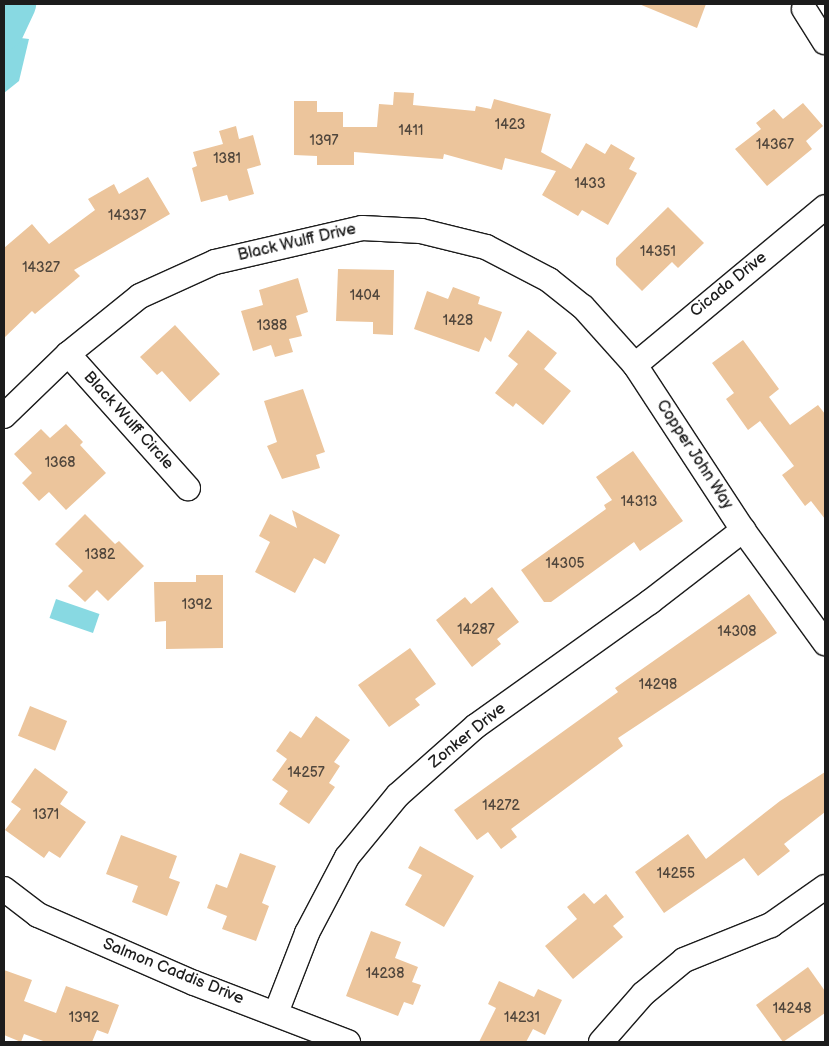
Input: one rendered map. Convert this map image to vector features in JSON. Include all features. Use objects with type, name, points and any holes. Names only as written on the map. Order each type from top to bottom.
[{"type":"street","points":[[804,9],[825,42]]},
{"type":"street","name":"Cicada Drive","points":[[635,365],[825,207]]},
{"type":"street","name":"Black Wulff Drive","points":[[68,354],[140,296],[215,262],[362,228],[422,231],[486,248],[549,280]]},
{"type":"street","name":"Copper John Way","points":[[549,280],[583,307],[635,365],[743,530],[825,643]]},
{"type":"street","points":[[4,416],[68,354]]},
{"type":"street","name":"Black Wulff Circle","points":[[68,354],[188,488]]},
{"type":"street","name":"Zonker Drive","points":[[276,1013],[307,933],[346,857],[398,795],[476,726],[650,602],[743,530]]},
{"type":"street","points":[[601,1042],[643,994],[684,960],[771,925],[825,887]]},
{"type":"street","name":"Salmon Caddis Drive","points":[[4,889],[38,915],[194,983],[348,1042]]},
{"type":"water","points":[[4,36],[29,39],[19,81],[4,93]]},
{"type":"water","points":[[56,599],[99,614],[93,633],[49,618]]},
{"type":"building","points":[[639,4],[706,4],[697,28]]},
{"type":"building","points":[[394,92],[414,93],[413,105],[475,111],[476,106],[491,109],[494,99],[551,114],[541,152],[571,169],[586,143],[605,154],[611,144],[635,158],[629,169],[637,173],[608,225],[582,210],[578,216],[542,195],[556,171],[505,158],[502,170],[444,154],[443,159],[354,152],[354,165],[317,165],[317,156],[294,155],[294,101],[317,101],[317,112],[343,112],[343,127],[377,127],[379,104],[393,105]]},
{"type":"building","points":[[803,103],[823,126],[806,141],[812,149],[767,186],[735,149],[761,129],[756,123],[774,109],[783,119]]},
{"type":"building","points":[[236,126],[239,139],[253,135],[261,165],[247,169],[254,194],[229,201],[227,195],[201,202],[192,168],[197,166],[193,152],[223,144],[219,131]]},
{"type":"building","points":[[148,177],[170,214],[74,270],[80,276],[35,314],[32,311],[4,338],[4,248],[32,224],[49,244],[95,210],[88,199],[114,184],[119,194]]},
{"type":"building","points":[[668,207],[704,243],[678,268],[672,262],[642,291],[616,265],[616,258]]},
{"type":"building","points":[[338,269],[394,270],[393,335],[373,334],[373,322],[336,321]]},
{"type":"building","points":[[298,278],[308,312],[296,316],[302,336],[289,339],[293,352],[275,357],[271,345],[253,351],[241,311],[263,305],[259,290]]},
{"type":"building","points":[[453,287],[480,297],[478,304],[502,312],[491,342],[485,337],[479,352],[414,329],[427,291],[448,299]]},
{"type":"building","points":[[175,325],[220,374],[190,402],[162,371],[157,375],[140,357]]},
{"type":"building","points":[[528,330],[557,353],[544,369],[571,391],[543,425],[516,403],[513,407],[495,393],[518,364],[508,356]]},
{"type":"building","points":[[743,340],[779,389],[769,397],[790,425],[818,405],[825,414],[825,519],[811,501],[805,506],[782,475],[794,466],[760,421],[748,430],[726,399],[734,393],[712,363]]},
{"type":"building","points":[[303,389],[325,452],[316,455],[320,468],[282,479],[267,446],[277,442],[264,401]]},
{"type":"building","points":[[66,424],[83,442],[80,445],[106,473],[66,510],[49,492],[39,501],[22,483],[32,473],[14,454],[41,429],[50,438]]},
{"type":"building","points":[[633,451],[683,521],[640,551],[634,542],[551,602],[544,602],[521,570],[606,509],[604,505],[612,500],[596,477]]},
{"type":"building","points":[[292,510],[340,535],[325,564],[314,558],[295,593],[255,572],[270,542],[259,536],[270,514],[297,528]]},
{"type":"building","points":[[85,514],[115,544],[119,541],[144,566],[108,601],[97,590],[85,602],[68,586],[83,571],[55,544]]},
{"type":"building","points":[[196,575],[223,575],[223,648],[166,649],[166,621],[155,622],[154,582],[196,582]]},
{"type":"building","points":[[492,587],[519,622],[497,639],[501,644],[472,667],[436,620],[465,597],[471,604]]},
{"type":"building","points":[[749,594],[777,633],[618,738],[623,746],[511,829],[517,837],[501,849],[488,832],[477,840],[454,810],[618,692],[615,688]]},
{"type":"building","points":[[410,648],[436,684],[415,699],[420,705],[389,727],[358,685]]},
{"type":"building","points":[[30,706],[67,721],[55,751],[18,736]]},
{"type":"building","points":[[316,716],[350,740],[334,762],[340,766],[329,783],[335,787],[309,824],[279,804],[288,791],[272,780],[287,759],[276,751],[290,731],[301,738]]},
{"type":"building","points":[[35,768],[68,792],[60,804],[86,822],[60,858],[49,851],[44,858],[5,830],[21,809],[11,802]]},
{"type":"building","points":[[825,772],[825,812],[784,844],[790,851],[758,876],[744,858],[664,913],[635,872],[688,834],[706,859],[780,801]]},
{"type":"building","points":[[121,835],[177,856],[169,878],[180,882],[167,916],[132,902],[138,886],[106,874]]},
{"type":"building","points":[[420,846],[474,876],[444,927],[405,905],[422,875],[408,868]]},
{"type":"building","points":[[240,853],[276,866],[262,903],[269,906],[256,941],[222,929],[227,916],[207,908],[216,884],[227,888]]},
{"type":"building","points":[[584,893],[594,904],[606,894],[624,917],[613,926],[623,937],[573,979],[545,946],[577,919],[567,907]]},
{"type":"building","points":[[371,931],[401,942],[395,958],[418,967],[412,982],[421,985],[413,1005],[404,1002],[398,1016],[346,996]]},
{"type":"building","points":[[808,967],[825,991],[825,1013],[783,1042],[756,1005]]},
{"type":"building","points":[[4,970],[32,980],[24,1001],[56,1013],[66,986],[119,1005],[108,1034],[97,1030],[92,1042],[46,1042],[24,1034],[21,1042],[4,1035]]},
{"type":"building","points":[[499,981],[534,997],[538,989],[562,1000],[545,1035],[533,1029],[526,1042],[479,1042],[496,1008],[488,1004]]},
{"type":"waterway","points":[[4,30],[16,4]]}]
